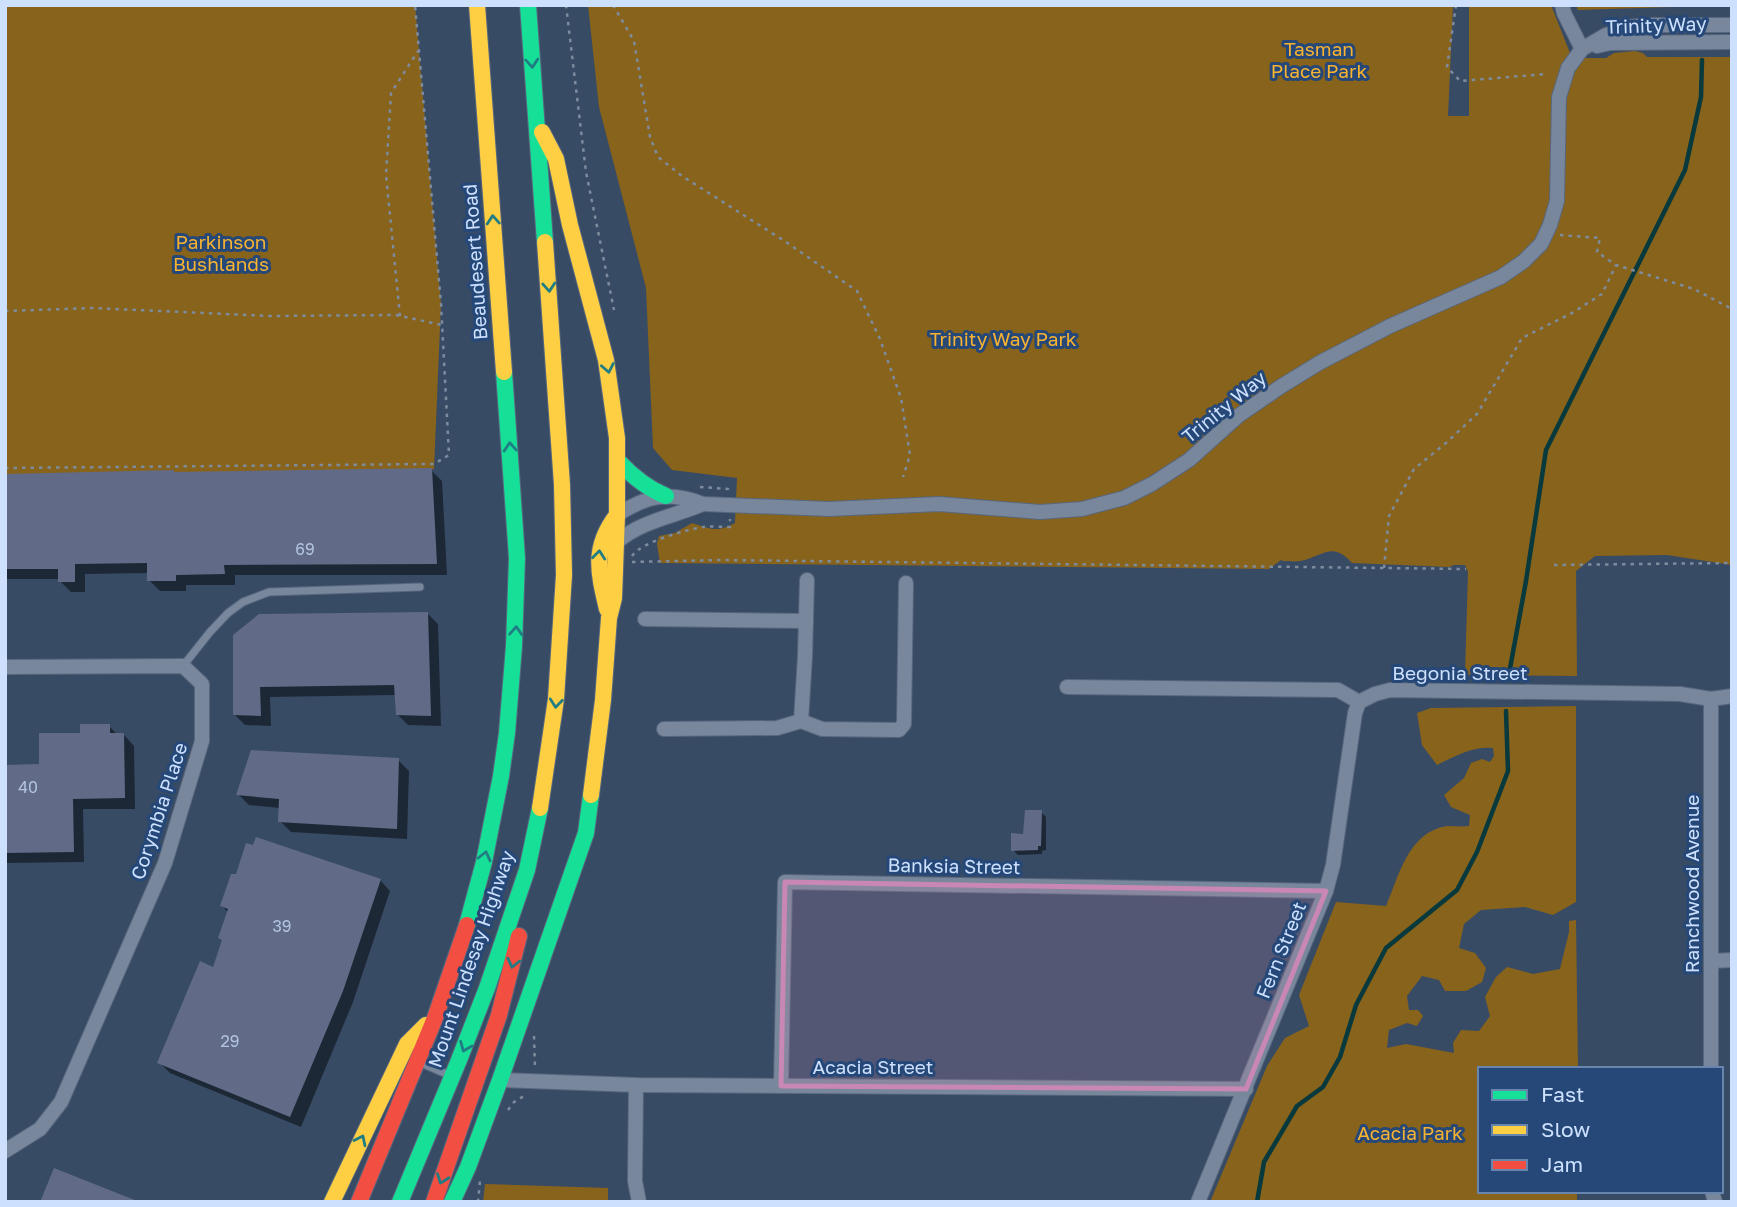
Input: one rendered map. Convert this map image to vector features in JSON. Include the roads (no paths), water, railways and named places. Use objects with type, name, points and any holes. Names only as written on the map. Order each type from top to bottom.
[{"type":"main road","name":"Beaudesert Road","points":[[477,5],[514,515]]},
{"type":"main road","points":[[452,1202],[500,1080],[586,834],[603,700],[609,618],[614,598],[618,461],[610,380],[556,159],[537,122],[528,5]]},
{"type":"main road","name":"Mount Lindesay Highway","points":[[400,1202],[489,983],[528,867],[554,723],[564,598],[563,513],[537,122]]},
{"type":"main road","points":[[618,461],[650,491],[666,496]]},
{"type":"main road","name":"Mount Lindesay Highway","points":[[359,1202],[455,964],[473,903],[499,789],[513,680],[517,558],[514,515]]},
{"type":"main road","points":[[609,618],[597,562],[601,539],[617,515]]},
{"type":"main road","points":[[434,1202],[509,981],[528,897],[528,867]]},
{"type":"main road","points":[[332,1202],[407,1044],[436,1015]]},
{"type":"main road","points":[[468,1167],[468,1202]]},
{"type":"street","points":[[1562,5],[1582,49]]},
{"type":"street","name":"Trinity Way","points":[[617,515],[638,502],[666,496],[685,497],[703,504],[829,509],[939,504],[1040,512],[1082,509],[1124,498],[1189,460],[1238,416],[1290,381],[1390,327],[1501,277],[1524,261],[1541,244],[1557,201],[1559,97],[1568,68],[1582,49],[1606,35],[1629,27],[1732,25]]},
{"type":"street","name":"Trinity Way","points":[[1582,49],[1610,43],[1732,42]]},
{"type":"street","name":"Trinity Way","points":[[617,542],[643,526],[703,504]]},
{"type":"street","points":[[801,721],[807,580]]},
{"type":"street","points":[[664,729],[777,728],[801,721],[822,729],[899,730],[904,724],[906,583]]},
{"type":"street","points":[[645,619],[806,621]]},
{"type":"street","points":[[5,667],[183,666]]},
{"type":"street","name":"Corymbia Place","points":[[5,1151],[40,1129],[61,1102],[165,863],[202,741],[202,684],[183,666]]},
{"type":"street","points":[[1067,687],[1338,690],[1359,702]]},
{"type":"street","name":"Begonia Street","points":[[1359,702],[1375,694],[1390,691],[1680,694],[1711,699],[1732,696]]},
{"type":"street","name":"Ranchwood Avenue","points":[[1711,699],[1711,1067]]},
{"type":"street","name":"Fern Street","points":[[1198,1202],[1326,891],[1333,865],[1355,713],[1359,702]]},
{"type":"street","name":"Banksia Street","points":[[781,1086],[785,883],[1326,891]]},
{"type":"street","points":[[1712,961],[1732,960]]},
{"type":"street","name":"Acacia Street","points":[[500,1080],[636,1085],[1246,1089]]},
{"type":"street","points":[[636,1085],[635,1181],[639,1202]]},
{"type":"lane","points":[[183,666],[228,613],[243,602],[269,592],[420,587]]},
{"type":"lane","points":[[418,1061],[453,1076]]},
{"type":"waterway","points":[[1509,674],[1546,450],[1685,170],[1701,97],[1702,60]]},
{"type":"waterway","points":[[1257,1202],[1264,1162],[1297,1106],[1323,1087],[1340,1057],[1356,1005],[1386,948],[1457,890],[1477,852],[1508,771],[1506,711]]},
{"type":"park label","name":"Tasman Place Park","points":[[1319,60]]},
{"type":"park label","name":"Parkinson Bushlands","points":[[221,253]]},
{"type":"park label","name":"Trinity Way Park","points":[[1003,339]]},
{"type":"park label","name":"Acacia Park","points":[[1410,1133]]}]
